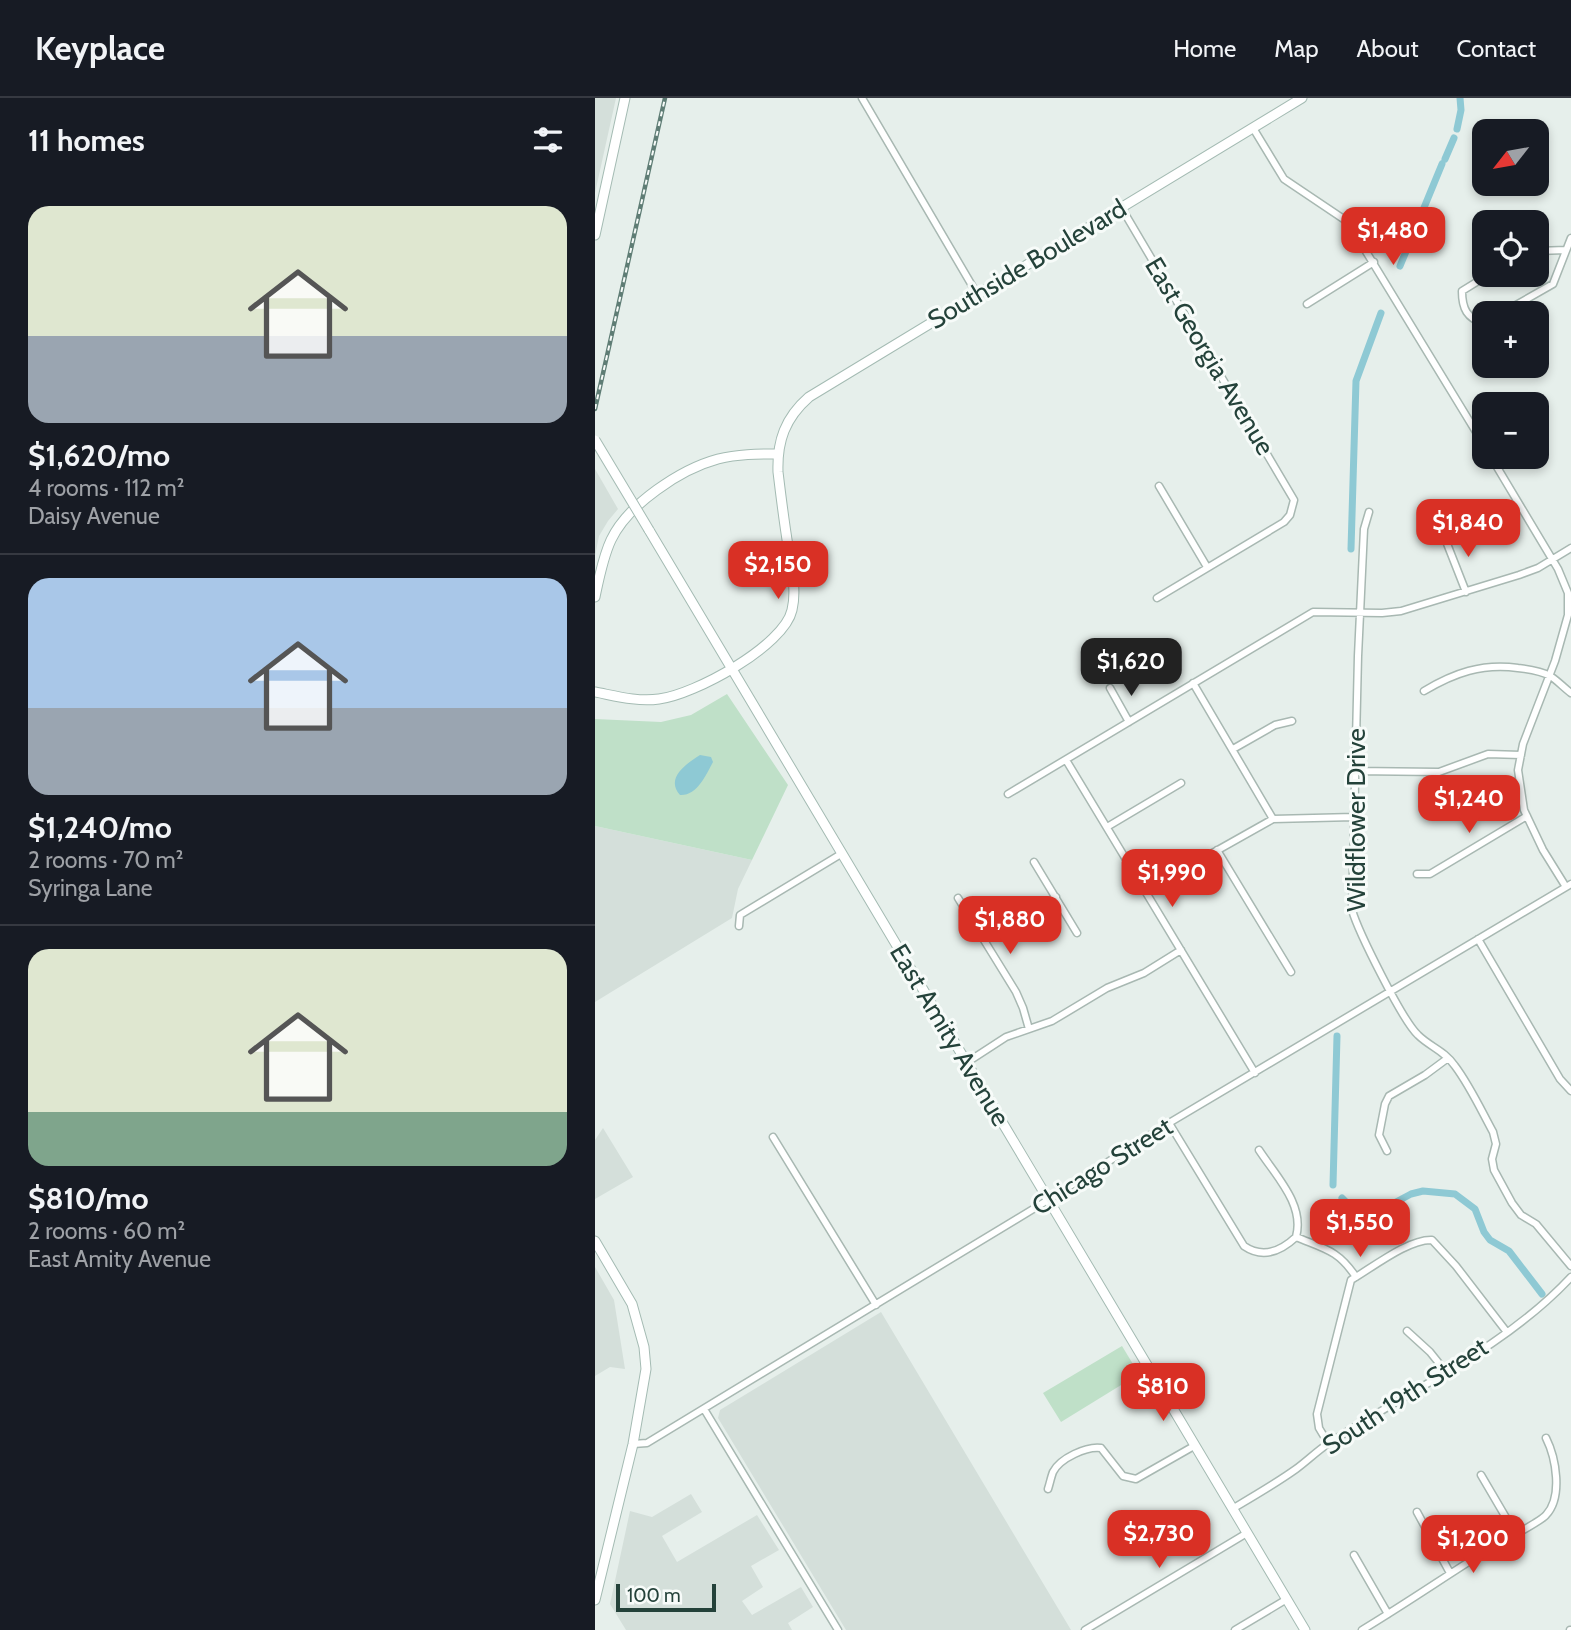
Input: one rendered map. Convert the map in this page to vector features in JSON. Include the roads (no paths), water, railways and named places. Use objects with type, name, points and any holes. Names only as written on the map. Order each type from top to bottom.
[{"type":"main road","points":[[595,235],[625,98]]},
{"type":"main road","name":"Southside Boulevard","points":[[778,454],[788,421],[795,409],[809,397],[1302,98]]},
{"type":"main road","name":"East Amity Avenue","points":[[595,440],[1305,1630]]},
{"type":"main road","points":[[595,597],[611,539],[622,522],[646,498],[695,468],[715,460],[752,454],[778,454],[778,472],[795,589],[792,611],[785,628],[763,648],[694,689],[659,699],[641,700],[596,692]]},
{"type":"main road","points":[[595,1241],[632,1304],[644,1347],[646,1369],[633,1444],[595,1600]]},
{"type":"street","points":[[862,98],[977,294]]},
{"type":"street","points":[[1253,128],[1284,179],[1348,222],[1472,425]]},
{"type":"street","name":"East Georgia Avenue","points":[[1121,208],[1293,495],[1294,507],[1284,522],[1207,567]]},
{"type":"street","points":[[1524,301],[1553,284],[1571,238]]},
{"type":"street","points":[[1549,251],[1566,250]]},
{"type":"street","points":[[1307,304],[1374,262]]},
{"type":"street","points":[[1472,285],[1462,291],[1462,306],[1472,319]]},
{"type":"street","points":[[1498,469],[1553,559],[1568,593],[1569,615],[1523,744],[1519,780],[1527,816],[1568,885]]},
{"type":"street","points":[[1157,598],[1207,567],[1159,486]]},
{"type":"street","name":"Wildflower Drive","points":[[1369,512],[1364,529],[1355,771],[1352,910],[1356,926],[1417,1034],[1440,1049],[1467,1084],[1493,1132],[1496,1144],[1492,1160],[1494,1171],[1512,1203],[1521,1215],[1536,1224],[1571,1266]]},
{"type":"street","points":[[1444,536],[1466,592]]},
{"type":"street","points":[[1008,794],[1313,612],[1360,614],[1401,611],[1519,575],[1571,548]]},
{"type":"street","points":[[1424,691],[1449,676],[1484,666],[1526,669],[1549,675],[1571,693]]},
{"type":"street","points":[[1193,683],[1273,819]]},
{"type":"street","points":[[1110,688],[1129,722]]},
{"type":"street","points":[[1233,749],[1275,725],[1292,721]]},
{"type":"street","points":[[1355,771],[1439,772],[1488,754],[1521,755]]},
{"type":"street","points":[[1066,760],[1255,1073]]},
{"type":"street","points":[[1107,827],[1181,783]]},
{"type":"street","points":[[1416,874],[1430,873],[1527,816]]},
{"type":"street","points":[[1145,891],[1273,819],[1354,817]]},
{"type":"street","points":[[1217,850],[1291,972]]},
{"type":"street","points":[[739,926],[740,915],[841,854]]},
{"type":"street","points":[[1034,862],[1077,933]]},
{"type":"street","name":"Chicago Street","points":[[633,1444],[647,1443],[704,1409],[1048,1200],[1169,1123],[1568,885]]},
{"type":"street","points":[[983,939],[1056,897]]},
{"type":"street","points":[[958,898],[1016,992],[1028,1029]]},
{"type":"street","points":[[1478,939],[1560,1079],[1571,1091]]},
{"type":"street","points":[[966,1063],[1006,1037],[1052,1021],[1107,988],[1144,973],[1181,950]]},
{"type":"street","points":[[1387,1151],[1379,1135],[1389,1096],[1448,1058]]},
{"type":"street","points":[[1169,1123],[1244,1246],[1252,1251],[1275,1252],[1296,1237],[1298,1214],[1288,1193],[1259,1150]]},
{"type":"street","points":[[773,1137],[876,1305]]},
{"type":"street","points":[[1296,1237],[1330,1250],[1345,1260],[1356,1277]]},
{"type":"street","points":[[1328,1443],[1319,1429],[1317,1415],[1351,1280],[1406,1248],[1424,1240],[1432,1240],[1456,1266],[1506,1331]]},
{"type":"street","name":"South 19th Street","points":[[1232,1508],[1277,1482],[1328,1443],[1446,1373],[1546,1302],[1571,1277]]},
{"type":"street","points":[[1407,1331],[1430,1352],[1446,1373]]},
{"type":"street","points":[[704,1409],[838,1630]]},
{"type":"street","points":[[1362,1630],[1546,1515],[1554,1496],[1557,1476],[1553,1452],[1546,1438]]},
{"type":"street","points":[[1048,1489],[1058,1465],[1092,1446],[1101,1448],[1123,1476],[1136,1479],[1194,1446]]},
{"type":"street","points":[[1481,1475],[1515,1533]]},
{"type":"street","points":[[1416,1512],[1450,1573]]},
{"type":"street","points":[[1086,1630],[1247,1533]]},
{"type":"street","points":[[1354,1555],[1388,1614]]},
{"type":"street","points":[[1235,1630],[1286,1599]]},
{"type":"water","points":[[700,755],[711,757],[713,762],[696,788],[680,795],[676,789],[676,777]]},
{"type":"waterway","points":[[1457,129],[1461,110],[1460,98]]},
{"type":"waterway","points":[[1445,159],[1454,138]]},
{"type":"waterway","points":[[1400,266],[1442,164]]},
{"type":"waterway","points":[[1351,549],[1356,381],[1381,313]]},
{"type":"waterway","points":[[1333,1185],[1337,1036]]},
{"type":"waterway","points":[[1342,1198],[1360,1216],[1366,1218],[1411,1194],[1423,1191],[1455,1194],[1475,1209],[1490,1240],[1509,1251],[1542,1294]]},
{"type":"railway","points":[[595,409],[665,98]]}]
